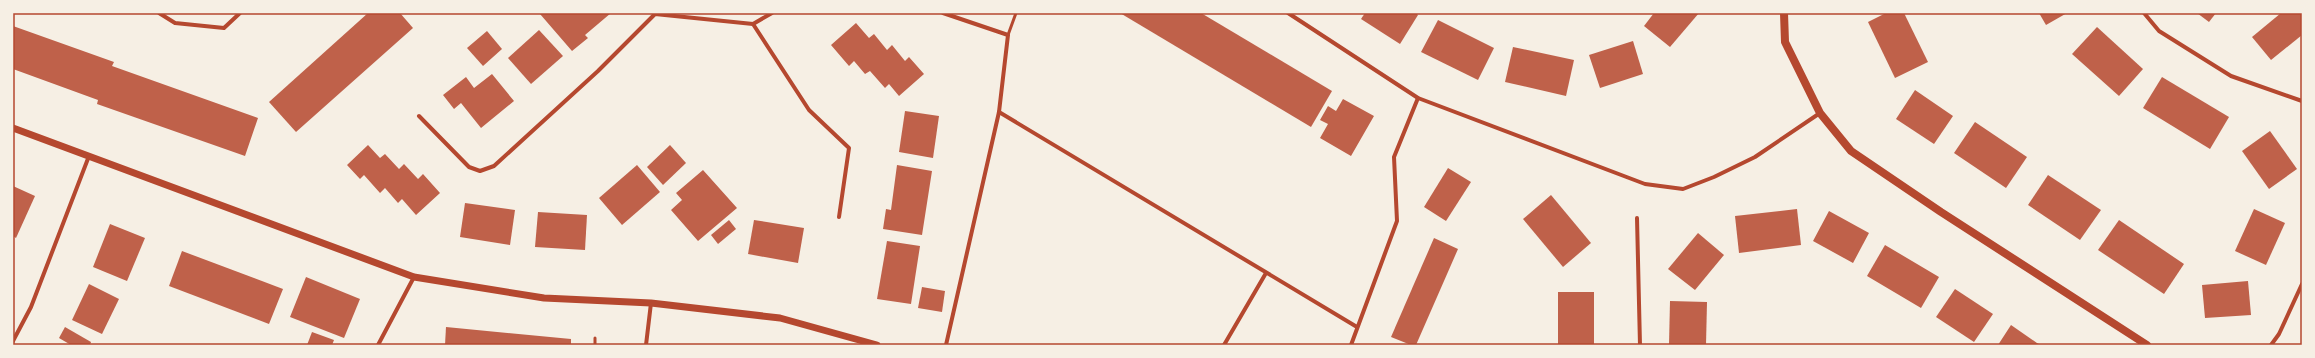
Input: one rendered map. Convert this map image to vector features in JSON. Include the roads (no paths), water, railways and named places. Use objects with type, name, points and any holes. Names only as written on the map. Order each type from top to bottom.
[{"type":"main road","points":[[1784,13],[1785,42],[1820,113],[1851,151],[1941,212],[2147,345]]},
{"type":"street","points":[[159,13],[175,23],[224,28],[240,13]]},
{"type":"street","points":[[419,116],[469,167],[480,171],[494,166],[598,71],[655,14],[753,24],[772,13]]},
{"type":"street","points":[[943,13],[1008,35],[999,112],[946,345]]},
{"type":"street","points":[[1288,13],[1418,98],[1645,184],[1683,189],[1755,157],[1820,113]]},
{"type":"street","points":[[2144,13],[2159,30],[2232,76],[2302,101]]},
{"type":"street","points":[[753,24],[809,110],[849,148],[839,217]]},
{"type":"street","points":[[1351,345],[1397,221],[1394,157],[1418,98]]},
{"type":"street","points":[[999,112],[1357,327]]},
{"type":"street","points":[[13,128],[414,277],[544,298],[651,303],[780,318],[877,345]]},
{"type":"street","points":[[13,341],[31,307],[89,156]]},
{"type":"street","points":[[1637,218],[1640,345]]},
{"type":"street","points":[[1224,345],[1266,273]]},
{"type":"street","points":[[378,345],[414,277]]},
{"type":"street","points":[[2271,345],[2279,334],[2302,284]]},
{"type":"street","points":[[646,345],[651,303]]},
{"type":"lane","points":[[1008,35],[1016,13]]},
{"type":"lane","points":[[595,345],[596,338]]}]
